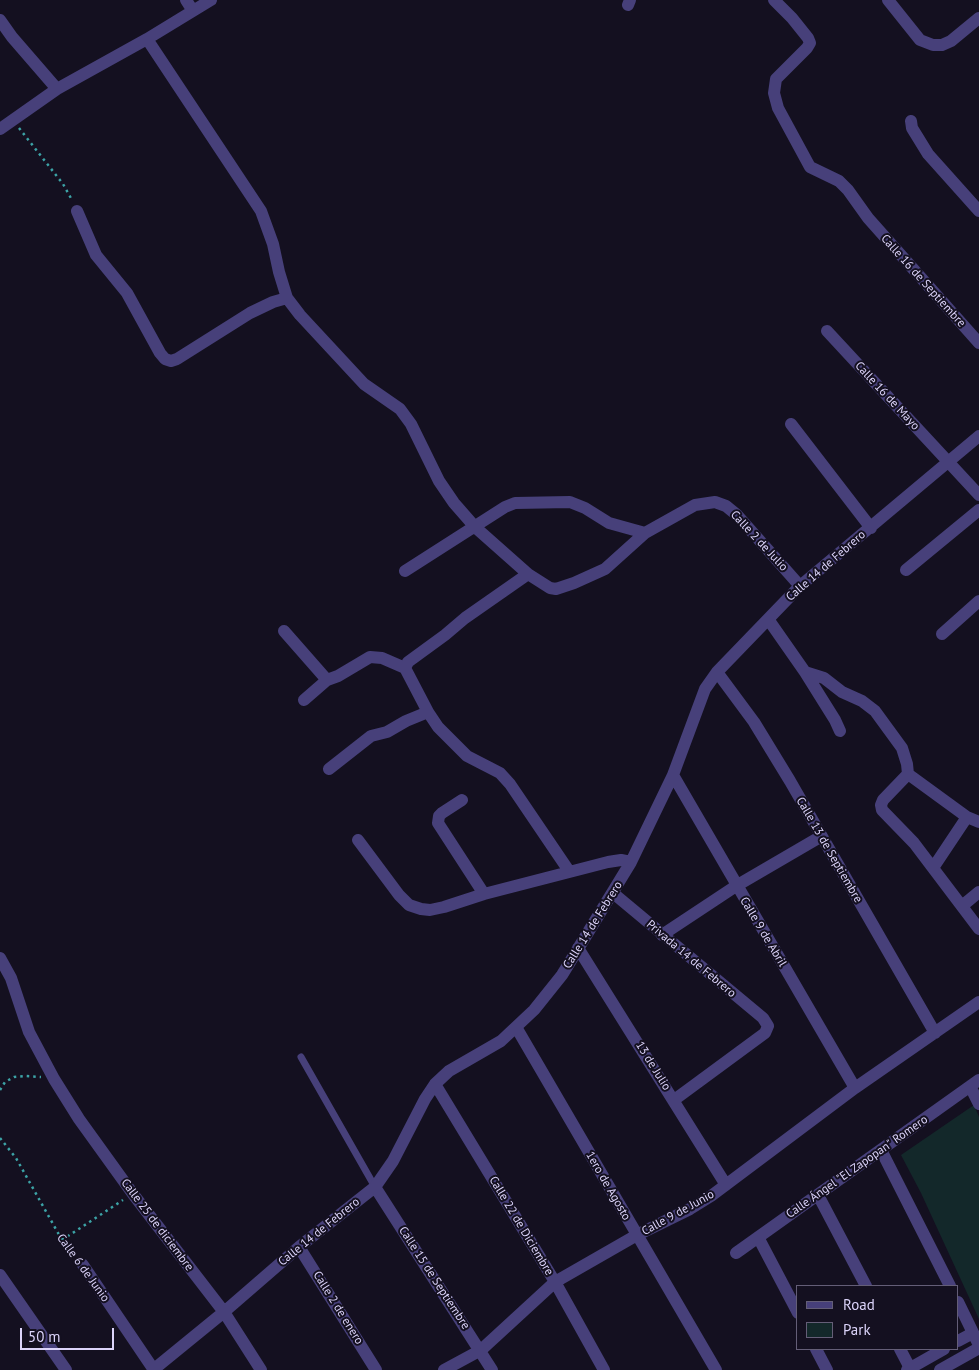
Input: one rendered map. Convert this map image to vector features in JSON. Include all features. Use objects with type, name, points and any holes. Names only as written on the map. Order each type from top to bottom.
[{"type":"street","points":[[0,129],[57,89],[147,39],[190,5],[211,0]]},
{"type":"street","name":"Calle 16 de Septiembre","points":[[774,0],[792,18],[810,43],[776,79],[774,93],[778,108],[810,167],[839,181],[848,190],[868,218],[979,343]]},
{"type":"street","points":[[888,0],[920,40],[933,45],[951,42],[979,18]]},
{"type":"street","points":[[0,20],[12,37],[57,89]]},
{"type":"street","points":[[147,39],[261,211],[273,244],[287,298],[300,315],[364,384],[400,410],[420,440],[439,481],[454,503],[475,527],[528,574],[550,588],[563,587],[604,568],[644,533]]},
{"type":"street","points":[[911,120],[912,128],[928,154],[979,211]]},
{"type":"street","points":[[77,211],[96,255],[127,293],[160,353],[171,361],[177,360],[250,313],[273,302],[287,298]]},
{"type":"street","name":"Calle 16 de Mayo","points":[[827,331],[979,495]]},
{"type":"street","points":[[791,424],[871,528]]},
{"type":"street","name":"Calle 14 de Febrero","points":[[153,1370],[299,1247],[375,1187],[393,1161],[425,1099],[435,1084],[449,1071],[501,1041],[534,1010],[562,975],[631,862],[673,775],[705,689],[718,672],[800,586],[979,436]]},
{"type":"street","points":[[405,571],[515,502],[570,502],[585,508],[609,523],[644,533]]},
{"type":"street","name":"Calle 2 de Julio","points":[[644,533],[695,505],[715,502],[726,506],[737,515],[800,586]]},
{"type":"street","points":[[906,570],[979,510]]},
{"type":"street","points":[[405,668],[408,662],[465,618],[528,574]]},
{"type":"street","points":[[942,634],[979,601]]},
{"type":"street","points":[[768,619],[806,672],[840,731]]},
{"type":"street","points":[[284,631],[327,680]]},
{"type":"street","points":[[304,700],[327,680],[370,658],[382,658],[405,668],[438,727],[467,756],[500,773],[515,791],[569,871]]},
{"type":"street","name":"Calle 13 de Septiembre","points":[[718,672],[754,722],[934,1032]]},
{"type":"street","points":[[806,672],[824,678],[842,692],[862,701],[875,711],[902,748],[908,764],[908,774],[883,800],[881,804],[882,810],[914,843],[979,929]]},
{"type":"street","points":[[329,769],[371,736],[379,735],[428,712]]},
{"type":"street","points":[[908,774],[973,819],[933,868]]},
{"type":"street","name":"Calle 9 de Abril","points":[[673,775],[855,1088]]},
{"type":"street","points":[[462,800],[439,816],[438,823],[484,894]]},
{"type":"street","points":[[662,935],[736,886],[820,836]]},
{"type":"street","points":[[358,840],[408,905],[421,910],[430,910],[608,862],[621,860],[631,862]]},
{"type":"street","points":[[962,906],[979,892]]},
{"type":"street","name":"Privada 14 de Febrero","points":[[613,893],[763,1018],[768,1026],[765,1033],[674,1100]]},
{"type":"street","name":"13 de Julio","points":[[578,948],[726,1185]]},
{"type":"street","name":"Calle 25 de diciembre","points":[[0,958],[11,978],[29,1032],[79,1119],[133,1194],[224,1312],[261,1370]]},
{"type":"street","name":"Calle 9 de Junio","points":[[444,1370],[481,1350],[555,1282],[690,1209],[726,1185],[855,1088],[979,1002]]},
{"type":"street","name":"1ero de Agosto","points":[[516,1027],[716,1370]]},
{"type":"street","points":[[975,1083],[979,1104]]},
{"type":"street","name":"Calle Ángel \"El Zapopan\" Romero","points":[[736,1253],[975,1083]]},
{"type":"street","name":"Calle 22 de Diciembre","points":[[435,1084],[555,1282],[604,1370]]},
{"type":"street","points":[[881,1150],[949,1285]]},
{"type":"street","name":"Calle 15 de Septiembre","points":[[375,1187],[481,1350],[492,1370]]},
{"type":"street","points":[[818,1195],[865,1285]]},
{"type":"street","points":[[758,1237],[796,1309]]},
{"type":"street","name":"Calle 2 de enero","points":[[299,1247],[376,1370]]},
{"type":"street","name":"Calle 6 de Junio","points":[[83,1265],[153,1370]]},
{"type":"street","points":[[0,1274],[66,1370]]},
{"type":"street","points":[[940,1370],[979,1346],[959,1304]]},
{"type":"street","points":[[959,1340],[973,1333]]},
{"type":"street","points":[[817,1350],[827,1370]]},
{"type":"street","points":[[900,1350],[908,1369],[942,1350]]},
{"type":"lane","points":[[301,1057],[375,1187]]},
{"type":"path","points":[[12,119],[63,184],[77,211]]},
{"type":"path","points":[[0,1090],[5,1082],[14,1077],[54,1078]]},
{"type":"path","name":"Calle 6 de Junio","points":[[0,1138],[16,1158],[62,1240],[83,1265]]},
{"type":"path","points":[[62,1240],[133,1194]]},
{"type":"green space","points":[[974,1105],[979,1117],[979,1319],[921,1193],[901,1155]]}]
